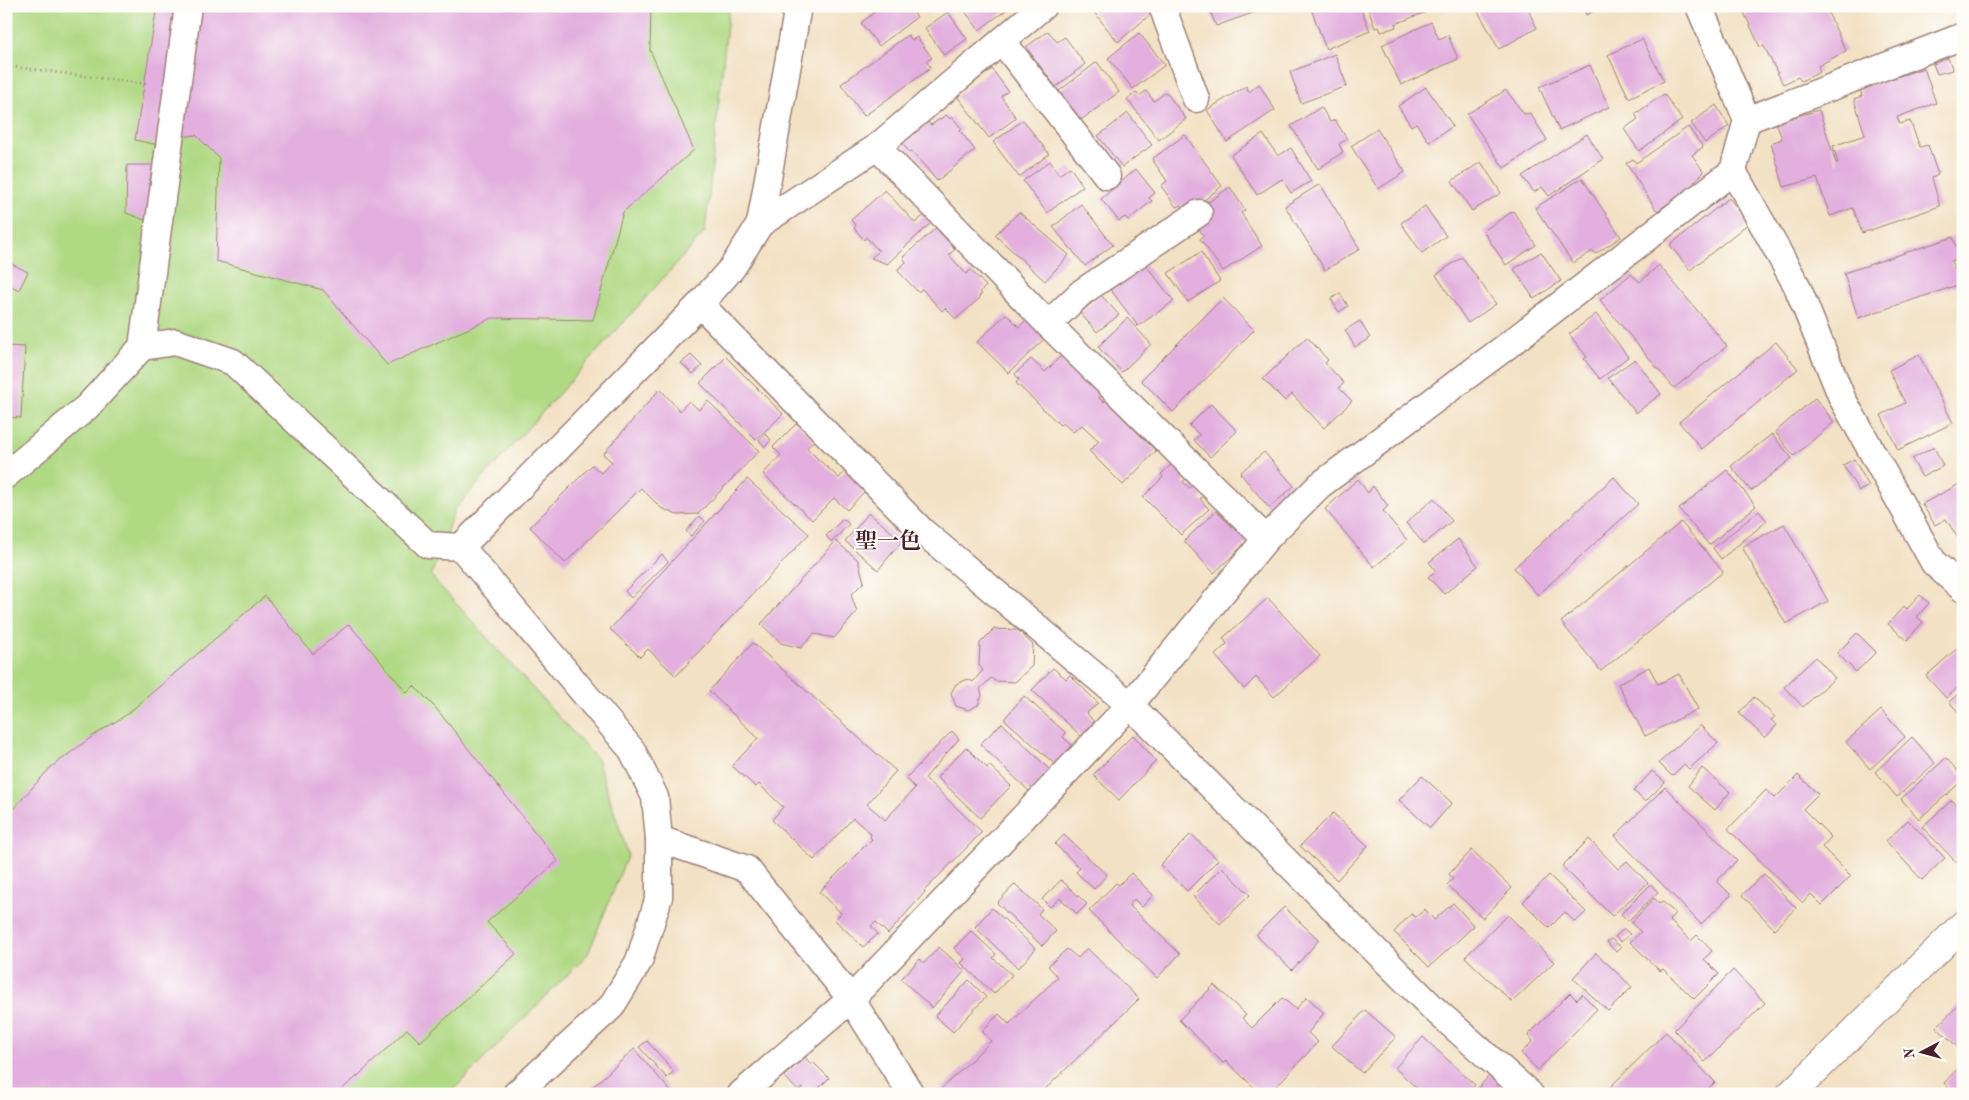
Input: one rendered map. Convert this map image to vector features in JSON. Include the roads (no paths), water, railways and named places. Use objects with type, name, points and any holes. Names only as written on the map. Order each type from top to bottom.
[{"type":"street","points":[[6,475],[87,407],[142,346],[188,6]]},
{"type":"street","points":[[461,547],[700,304],[732,268],[760,224],[798,6]]},
{"type":"street","points":[[760,224],[877,147],[1043,6]]},
{"type":"street","points":[[1162,6],[1196,99]]},
{"type":"street","points":[[740,1094],[851,998],[1130,705],[1266,539],[1320,485],[1511,343],[1733,171],[1747,120],[1698,6]]},
{"type":"street","points":[[1747,120],[1963,36]]},
{"type":"street","points":[[1002,42],[1107,176]]},
{"type":"street","points":[[877,147],[1048,324],[1266,539]]},
{"type":"street","points":[[1733,171],[1796,286],[1842,398],[1934,563],[1963,589]]},
{"type":"street","points":[[1048,324],[1082,292],[1199,213]]},
{"type":"street","points":[[700,304],[922,531],[1130,705],[1435,1010],[1530,1094]]},
{"type":"street","points":[[142,346],[176,342],[233,362],[428,545],[461,547],[632,750],[655,797],[659,840],[659,897],[639,961],[612,1007],[516,1094]]},
{"type":"street","points":[[659,840],[747,870],[851,998],[911,1094]]},
{"type":"street","points":[[1791,1094],[1963,925]]},
{"type":"district","name":"聖一色","points":[[888,542]]}]
